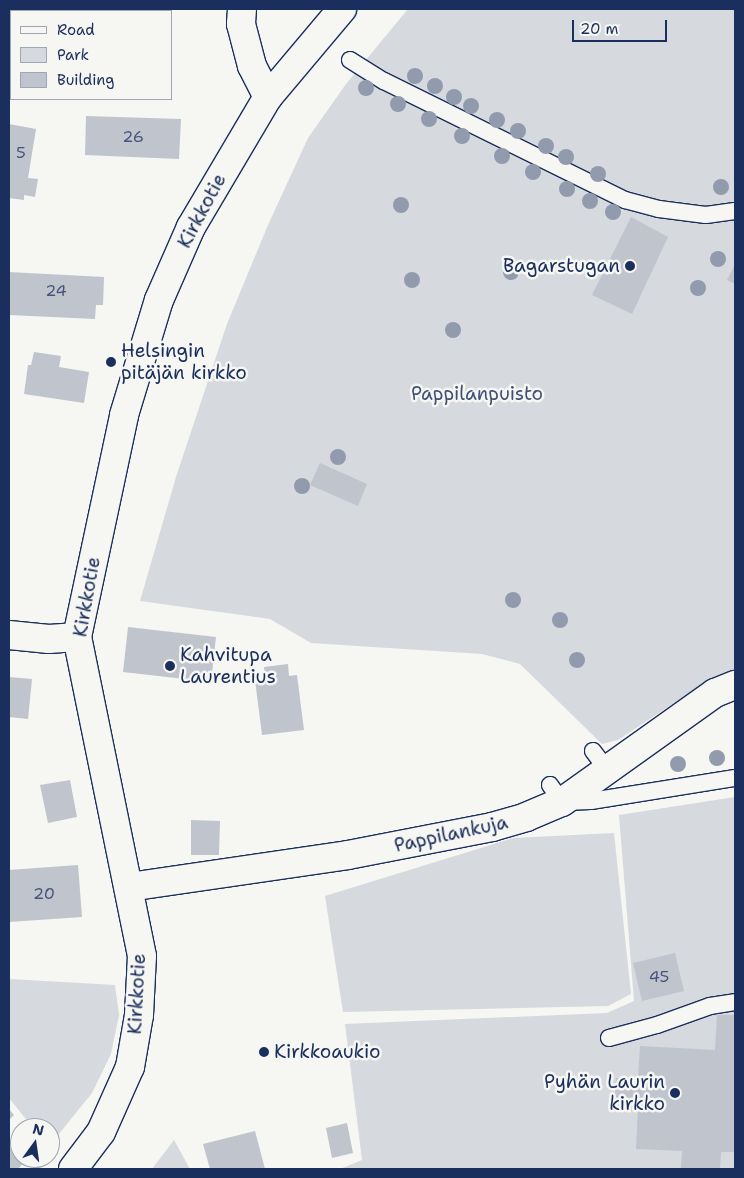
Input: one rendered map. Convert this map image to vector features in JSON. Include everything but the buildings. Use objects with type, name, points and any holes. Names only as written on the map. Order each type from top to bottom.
[{"type":"street","points":[[242,9],[241,24],[252,66],[268,97]]},
{"type":"street","name":"Kirkkotie","points":[[73,1169],[101,1132],[130,1067],[140,1015],[142,956],[77,638],[124,415],[159,300],[191,227],[268,97],[342,9]]},
{"type":"street","points":[[9,635],[48,639],[77,638]]},
{"type":"street","name":"Pappilankuja","points":[[129,887],[347,848],[490,819],[556,794],[600,760],[715,693],[735,685]]},
{"type":"lane","points":[[350,60],[384,81],[625,200],[659,210],[706,215],[735,211]]},
{"type":"lane","points":[[556,794],[591,801],[735,778]]},
{"type":"lane","points":[[609,1038],[658,1025],[710,1006],[735,1002]]},
{"type":"green space","name":"Pappilanpuisto","points":[[408,9],[735,9],[735,669],[698,687],[618,740],[602,744],[520,664],[482,654],[311,643],[270,619],[140,601],[176,477],[227,324],[268,225],[308,138],[346,84]]},
{"type":"green space","points":[[735,797],[735,1169],[340,1169],[362,1160],[345,1024],[607,1013],[634,1001],[619,815]]},
{"type":"green space","points":[[614,833],[631,994],[608,1006],[343,1012],[325,896],[513,838]]},
{"type":"green space","points":[[9,979],[115,985],[119,1015],[111,1054],[92,1093],[60,1133],[60,1118],[25,1118],[9,1098]]},
{"type":"green space","points":[[174,1140],[190,1169],[152,1169]]},
{"type":"place","name":"Bagarstugan","points":[[630,266]]},
{"type":"place","name":"Helsingin pitäjän kirkko","points":[[111,362]]},
{"type":"place","name":"Kahvitupa Laurentius","points":[[170,666]]},
{"type":"place","name":"Kirkkoaukio","points":[[264,1052]]},
{"type":"place","name":"Pyhän Laurin kirkko","points":[[675,1093]]}]
